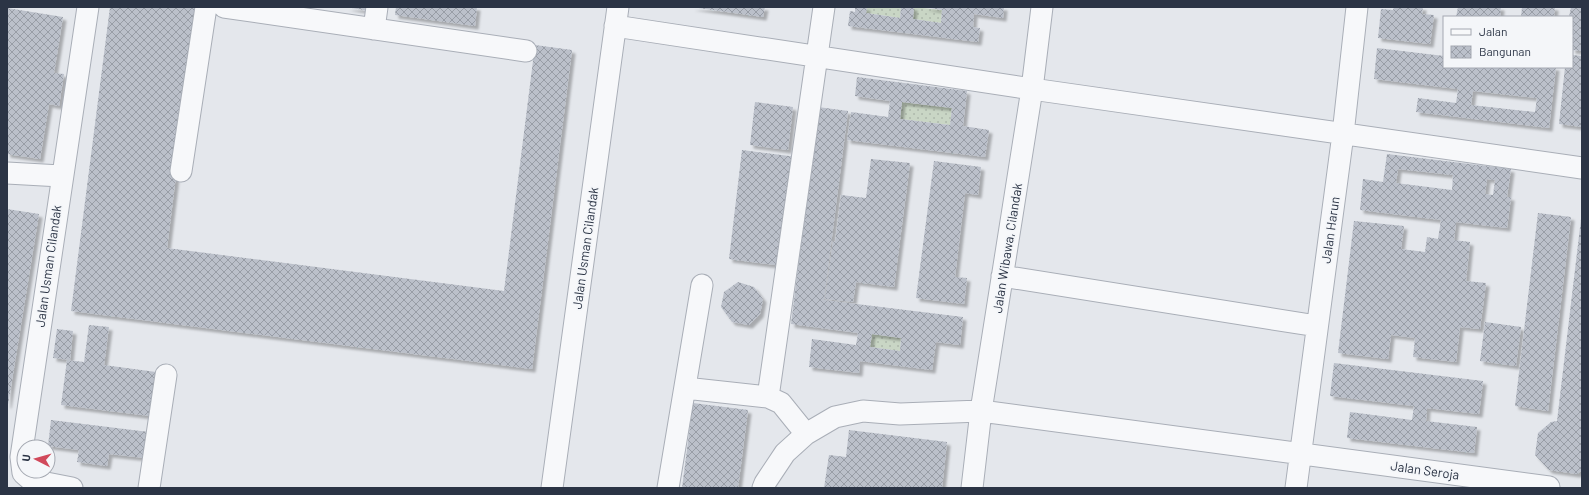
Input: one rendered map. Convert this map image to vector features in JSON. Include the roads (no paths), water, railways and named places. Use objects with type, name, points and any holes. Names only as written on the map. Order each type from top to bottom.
[{"type":"street","name":"Jalan Usman Cilandak","points":[[72,488],[46,486],[31,480],[23,473],[21,457],[61,176],[88,7]]},
{"type":"street","points":[[181,171],[206,7]]},
{"type":"street","points":[[224,7],[526,52]]},
{"type":"street","points":[[374,29],[377,7]]},
{"type":"street","points":[[768,397],[824,7]]},
{"type":"street","name":"Jalan Wibawa, Cilandak","points":[[972,488],[981,411],[1032,89],[1042,7]]},
{"type":"street","name":"Jalan Harun","points":[[1300,453],[1343,134],[1357,7]]},
{"type":"street","name":"Jalan Usman Cilandak","points":[[552,488],[617,17]]},
{"type":"street","points":[[617,17],[817,56],[1032,89],[1582,168]]},
{"type":"street","points":[[7,173],[61,176]]},
{"type":"street","points":[[1002,276],[1317,326]]},
{"type":"street","points":[[668,488],[702,285]]},
{"type":"street","points":[[148,488],[166,374]]},
{"type":"street","points":[[685,388],[768,397],[781,402],[806,434]]},
{"type":"street","name":"Jalan Seroja","points":[[763,488],[786,453],[806,434],[835,417],[863,411],[900,414],[981,411],[1550,487]]},
{"type":"street","points":[[1296,488],[1300,453]]}]
